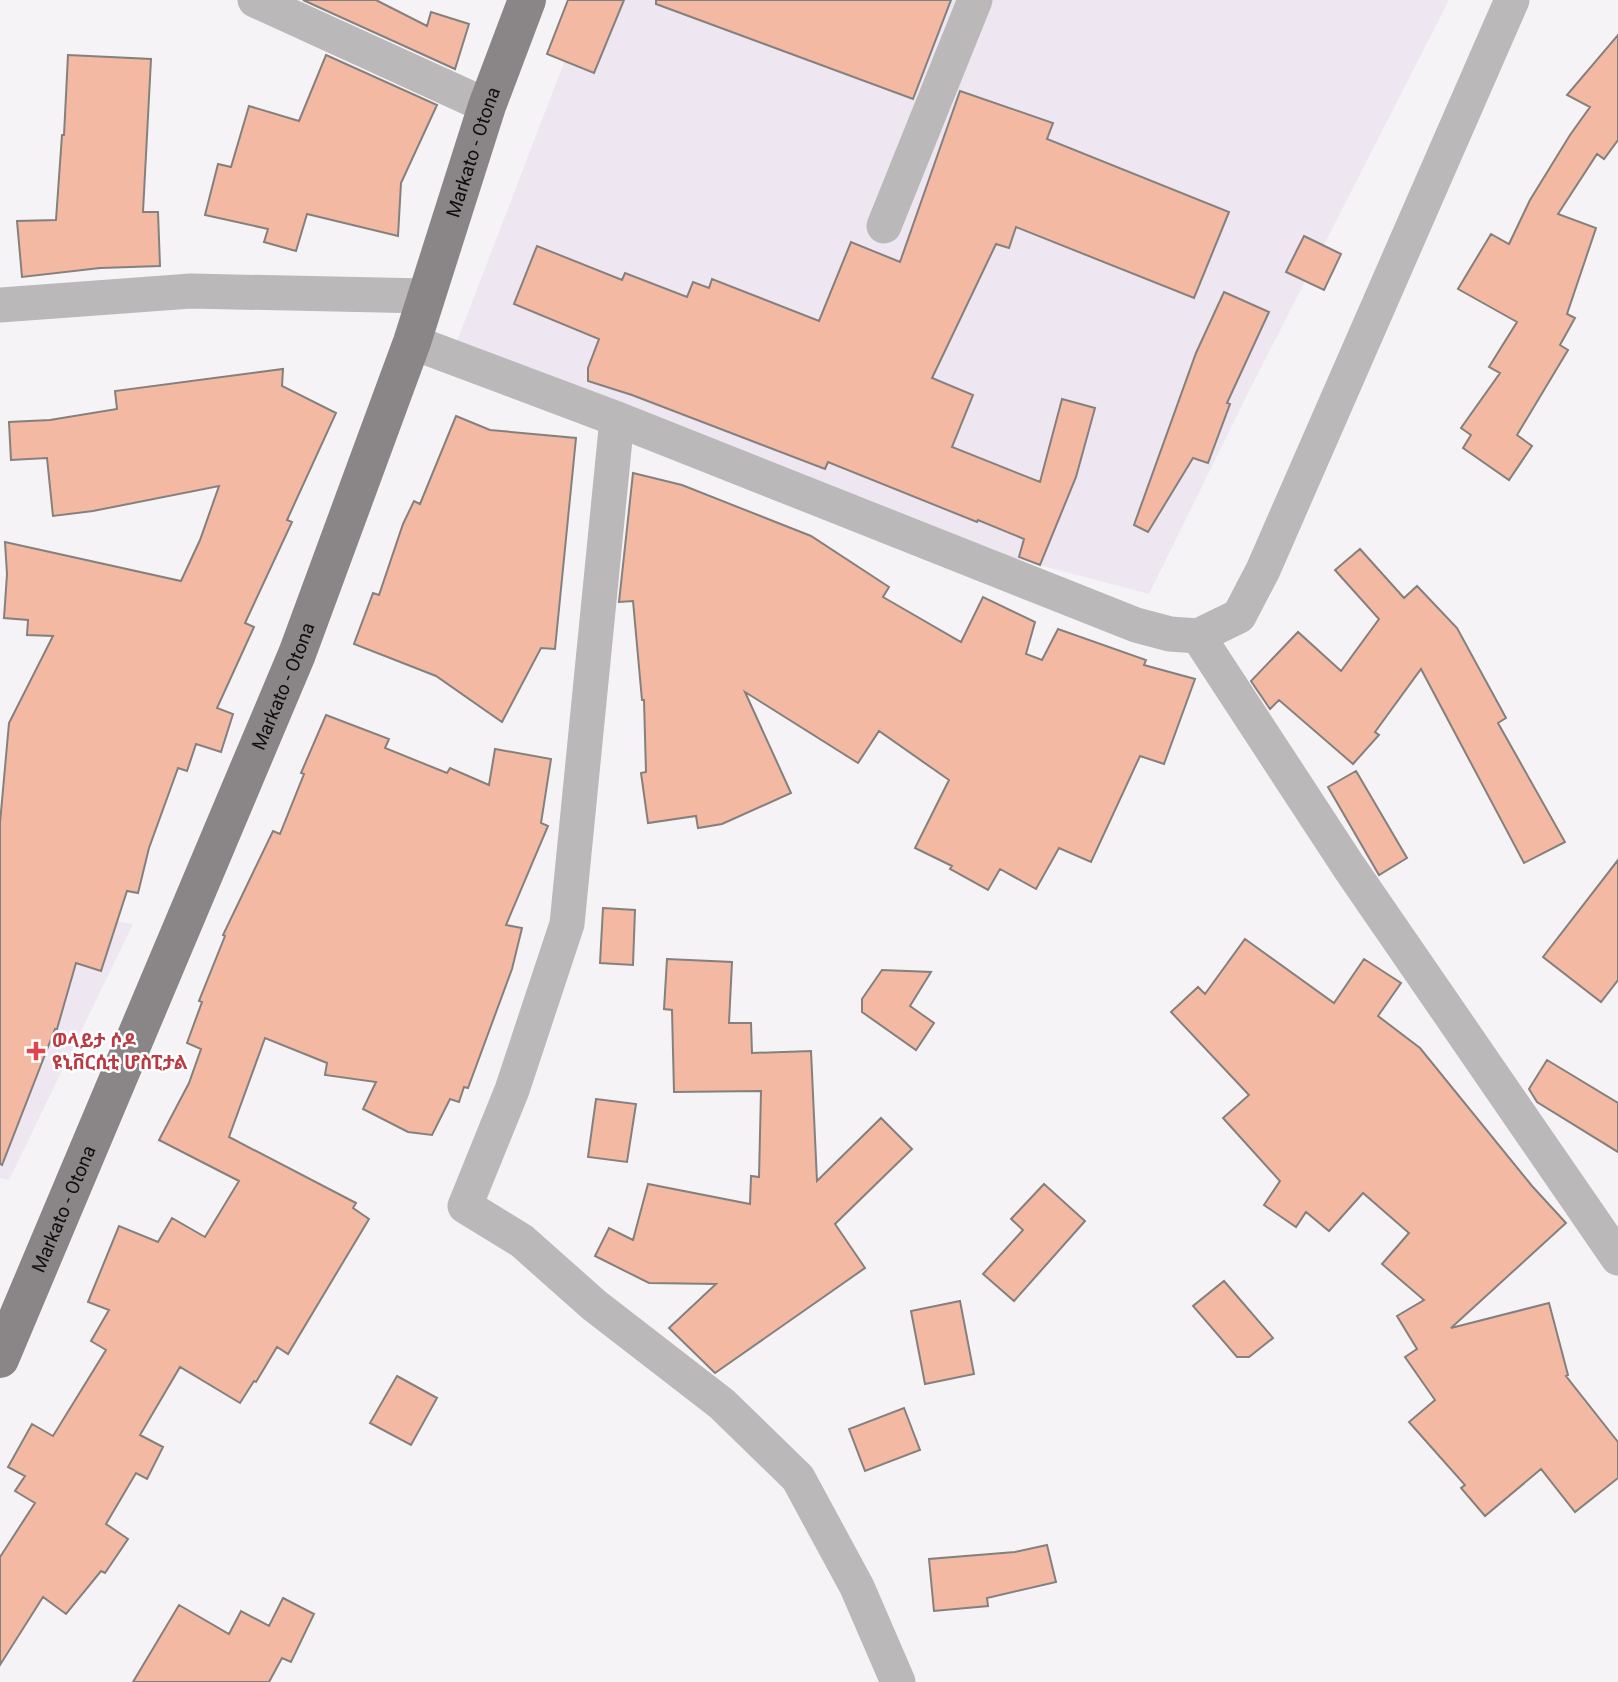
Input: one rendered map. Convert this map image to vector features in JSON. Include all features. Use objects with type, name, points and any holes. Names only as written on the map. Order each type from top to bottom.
[{"type":"main road","name":"Markato - Otona","points":[[0,1359],[297,654],[412,342],[487,106],[527,0]]},
{"type":"street","points":[[255,0],[487,106]]},
{"type":"street","points":[[884,226],[975,0]]},
{"type":"street","points":[[412,342],[617,419],[1136,625],[1170,634],[1198,636],[1239,616],[1263,570],[1512,0]]},
{"type":"street","points":[[0,306],[191,291],[426,296]]},
{"type":"street","points":[[617,419],[567,924],[512,1090],[465,1206],[522,1241],[594,1305],[722,1404],[798,1478],[857,1587],[898,1682]]},
{"type":"street","points":[[1198,636],[1357,879],[1618,1258]]},
{"type":"shaded area","points":[[588,0],[1449,0],[1247,395],[1149,594],[987,551],[456,344]]},
{"type":"shaded area","name":"ወላይታ ሶዶ ዩኒቨርሲቲ ሆስፒታል","points":[[0,903],[133,924],[9,1180],[0,1178]]},
{"type":"building","points":[[303,0],[376,0],[427,26],[431,12],[469,24],[455,69]]},
{"type":"building","points":[[568,0],[624,0],[594,73],[547,54]]},
{"type":"building","points":[[656,0],[951,0],[913,99],[656,4]]},
{"type":"building","points":[[1618,35],[1618,140],[1604,159],[1597,154],[1558,214],[1596,228],[1567,314],[1575,318],[1560,345],[1568,350],[1517,435],[1532,446],[1509,480],[1463,448],[1471,435],[1461,428],[1500,373],[1489,367],[1517,322],[1458,289],[1491,234],[1509,244],[1530,200],[1590,107],[1567,95]]},
{"type":"building","points":[[68,55],[151,59],[143,212],[158,212],[160,266],[100,268],[22,277],[17,221],[56,220]]},
{"type":"building","points":[[326,55],[437,105],[401,183],[398,236],[307,214],[296,251],[264,242],[268,229],[205,215],[218,164],[231,167],[249,106],[299,121]]},
{"type":"building","points":[[960,91],[1053,123],[1047,139],[1229,212],[1194,298],[1016,227],[1009,248],[996,244],[932,378],[973,395],[952,447],[1040,482],[1062,399],[1095,408],[1076,477],[1040,565],[1019,557],[1024,539],[978,520],[977,522],[828,462],[825,469],[632,395],[588,381],[588,368],[599,339],[514,304],[537,246],[622,280],[625,273],[687,297],[693,282],[709,288],[712,279],[819,321],[851,242],[900,262]]},
{"type":"building","points":[[1304,236],[1341,254],[1324,290],[1286,272]]},
{"type":"building","points":[[1224,292],[1269,312],[1227,403],[1230,404],[1208,463],[1193,458],[1148,532],[1134,525],[1196,353]]},
{"type":"building","points":[[283,369],[282,386],[336,413],[287,520],[292,522],[245,623],[254,627],[217,708],[233,714],[221,752],[196,744],[187,771],[178,768],[149,848],[138,893],[127,891],[101,971],[76,963],[57,1029],[2,1165],[0,823],[9,723],[53,636],[27,635],[28,620],[4,618],[7,574],[5,542],[181,581],[200,540],[219,486],[93,511],[53,516],[47,458],[11,460],[9,422],[50,420],[117,409],[115,391]]},
{"type":"building","points":[[456,416],[490,430],[576,438],[555,649],[541,648],[502,722],[436,676],[354,644],[373,593],[379,595],[403,524],[414,501],[420,504]]},
{"type":"building","points":[[633,473],[682,485],[811,536],[889,587],[883,597],[961,642],[983,597],[1035,622],[1026,654],[1042,660],[1058,629],[1146,660],[1144,665],[1195,679],[1164,764],[1140,756],[1091,862],[1059,848],[1036,889],[1000,869],[988,890],[950,869],[952,866],[915,848],[949,780],[879,731],[858,763],[745,692],[791,793],[722,824],[698,828],[696,816],[648,823],[641,773],[646,772],[644,700],[633,601],[619,602]]},
{"type":"building","points":[[1360,549],[1404,598],[1417,586],[1457,628],[1506,718],[1498,723],[1565,842],[1524,863],[1421,669],[1375,732],[1379,735],[1353,764],[1279,700],[1270,709],[1251,681],[1298,632],[1341,671],[1379,619],[1335,570]]},
{"type":"building","points":[[326,715],[389,739],[385,748],[447,773],[450,768],[489,785],[495,749],[551,759],[541,823],[548,826],[506,925],[522,928],[512,969],[468,1088],[464,1087],[459,1102],[450,1099],[432,1135],[408,1132],[363,1109],[376,1082],[325,1075],[327,1063],[265,1038],[229,1137],[356,1203],[353,1208],[369,1219],[288,1354],[277,1347],[240,1403],[180,1367],[140,1435],[163,1447],[147,1479],[136,1473],[106,1524],[128,1539],[105,1573],[101,1571],[66,1614],[43,1597],[0,1665],[0,1557],[35,1503],[15,1491],[25,1476],[8,1467],[32,1424],[53,1436],[106,1350],[91,1341],[109,1310],[88,1302],[119,1226],[158,1242],[172,1218],[205,1237],[239,1181],[159,1140],[189,1083],[201,1049],[187,1043],[202,1002],[199,1001],[225,936],[223,935],[273,831],[280,834],[304,774],[301,773]]},
{"type":"building","points":[[1356,771],[1407,858],[1379,875],[1328,787]]},
{"type":"building","points":[[1618,860],[1618,980],[1601,1002],[1543,957]]},
{"type":"building","points":[[603,908],[635,910],[633,965],[600,963]]},
{"type":"building","points":[[1245,939],[1334,1003],[1364,959],[1401,983],[1378,1016],[1420,1048],[1532,1186],[1566,1223],[1451,1328],[1549,1303],[1568,1375],[1566,1376],[1618,1442],[1618,1478],[1575,1512],[1541,1469],[1485,1516],[1461,1488],[1465,1485],[1409,1422],[1435,1400],[1405,1357],[1417,1349],[1397,1316],[1424,1300],[1382,1264],[1409,1233],[1363,1193],[1329,1231],[1306,1212],[1296,1227],[1264,1205],[1280,1181],[1223,1118],[1249,1095],[1171,1012],[1198,987],[1205,994]]},
{"type":"building","points":[[667,959],[732,962],[729,1023],[751,1023],[752,1053],[811,1051],[817,1181],[881,1118],[912,1149],[835,1224],[865,1268],[715,1373],[669,1328],[716,1284],[649,1283],[595,1256],[609,1228],[633,1240],[648,1184],[750,1204],[751,1176],[759,1177],[761,1091],[674,1092],[672,1010],[664,1009]]},
{"type":"building","points":[[882,970],[931,972],[910,1006],[934,1023],[916,1050],[862,1012],[862,999]]},
{"type":"building","points":[[1547,1060],[1618,1103],[1618,1152],[1537,1102],[1529,1089]]},
{"type":"building","points":[[596,1099],[636,1104],[627,1162],[588,1157]]},
{"type":"building","points":[[1044,1184],[1085,1221],[1014,1301],[983,1274],[1023,1230],[1011,1219]]},
{"type":"building","points":[[1224,1281],[1273,1338],[1249,1357],[1237,1357],[1193,1306]]},
{"type":"building","points":[[960,1301],[974,1374],[925,1384],[911,1311]]},
{"type":"building","points":[[397,1376],[437,1398],[411,1445],[370,1423]]},
{"type":"building","points":[[904,1408],[920,1450],[865,1471],[849,1429]]},
{"type":"building","points":[[1047,1545],[1056,1582],[987,1598],[988,1606],[934,1611],[929,1559],[1015,1552]]},
{"type":"building","points":[[283,1598],[314,1614],[291,1662],[282,1658],[269,1682],[133,1682],[179,1605],[229,1634],[241,1611],[269,1626]]},
{"type":"place","name":"ወላይታ ሶዶ ዩኒቨርሲቲ ሆስፒታል","points":[[36,1051]]}]
